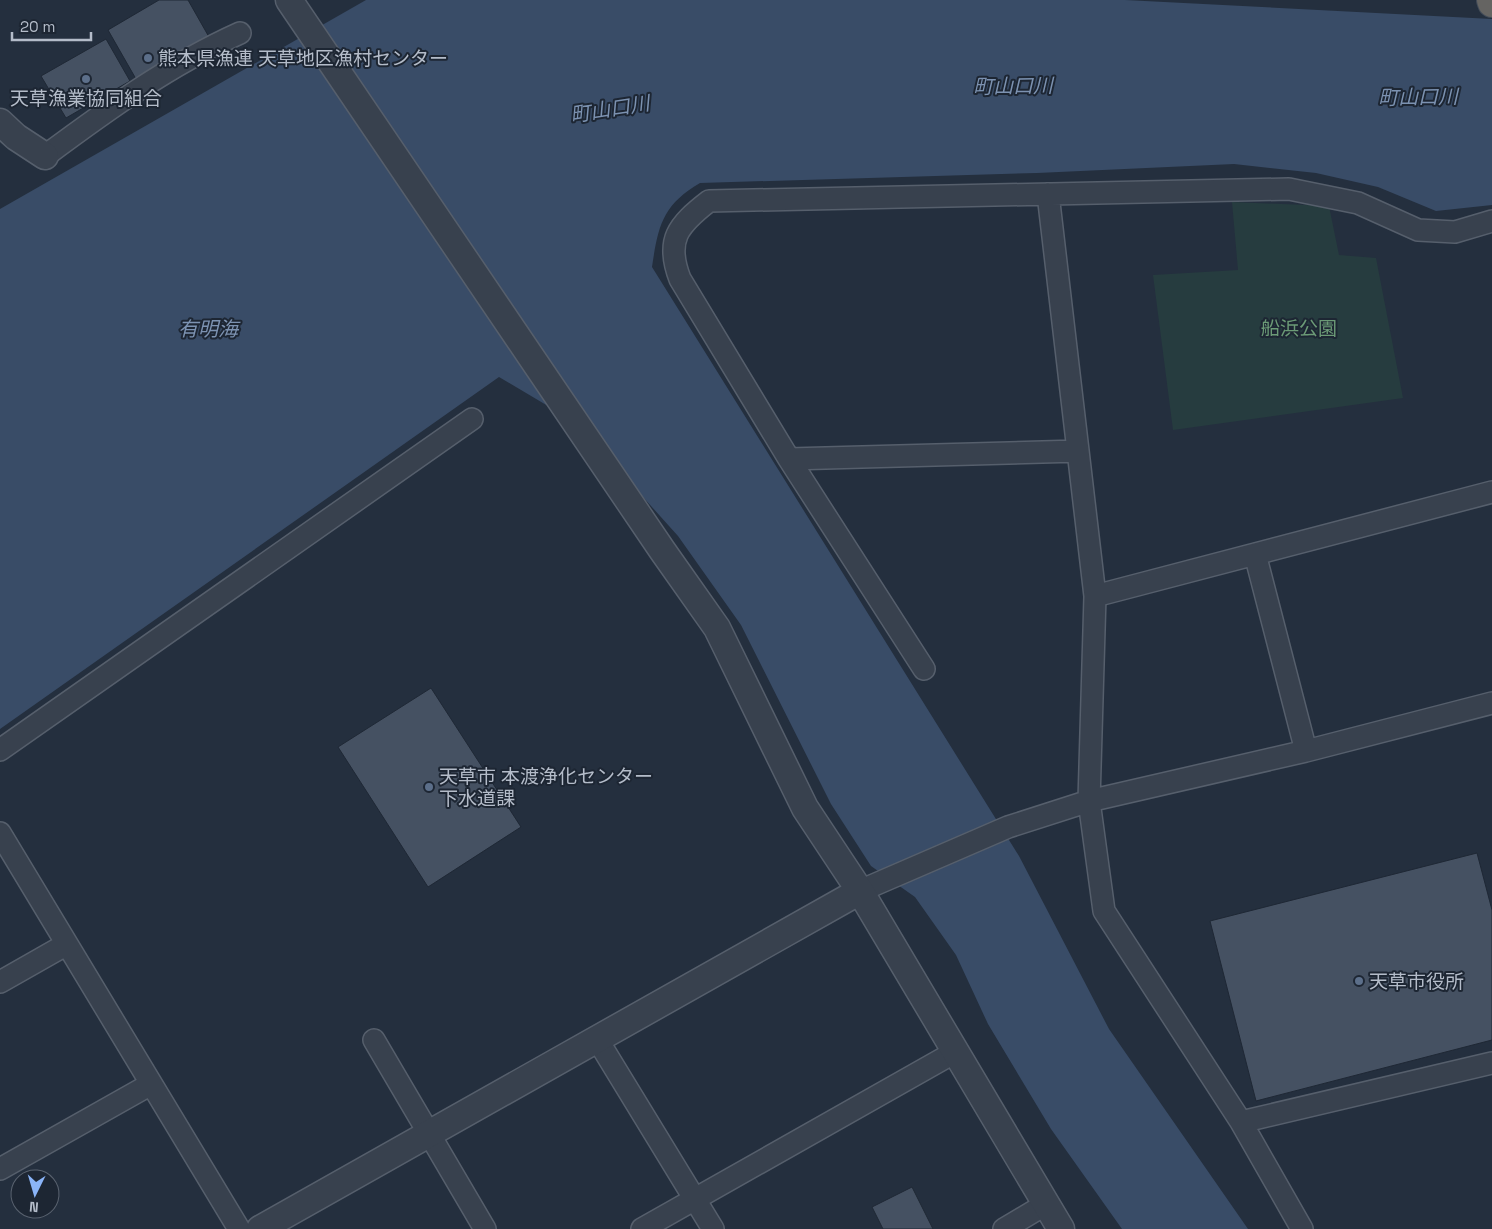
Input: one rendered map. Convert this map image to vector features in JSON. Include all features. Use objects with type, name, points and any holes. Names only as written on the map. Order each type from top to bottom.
[{"type":"street","points":[[296,10],[593,449],[717,628],[805,808],[870,887],[955,1052],[1061,1229]]},
{"type":"street","points":[[5,135],[45,156],[120,102],[204,50],[240,33]]},
{"type":"street","points":[[924,669],[790,459],[680,279],[674,262],[674,244],[680,228],[693,213],[708,201],[1289,189],[1358,203],[1418,230],[1455,232],[1492,220]]},
{"type":"street","points":[[1048,194],[1095,596],[1089,802],[1104,911],[1241,1122],[1302,1229]]},
{"type":"street","points":[[0,750],[472,418]]},
{"type":"street","points":[[790,459],[1078,450]]},
{"type":"street","points":[[1095,596],[1492,492]]},
{"type":"street","points":[[1255,554],[1306,751]]},
{"type":"street","points":[[260,1229],[870,887],[1008,827],[1089,802],[1306,751],[1492,703]]},
{"type":"street","points":[[0,833],[239,1229]]},
{"type":"street","points":[[0,982],[67,944]]},
{"type":"street","points":[[374,1040],[485,1229]]},
{"type":"street","points":[[597,1040],[713,1229]]},
{"type":"street","points":[[642,1229],[955,1052]]},
{"type":"street","points":[[1241,1122],[1492,1063]]},
{"type":"street","points":[[0,1169],[151,1084]]},
{"type":"street","points":[[1004,1229],[1046,1204]]},
{"type":"green space","name":"船浜公園","points":[[1232,202],[1329,206],[1339,255],[1376,258],[1403,398],[1173,430],[1153,275],[1238,270]]},
{"type":"water","points":[[366,0],[1125,0],[1492,19],[1492,205],[1436,211],[1378,187],[1316,173],[1234,164],[1037,173],[700,183],[687,191],[670,209],[664,218],[657,240],[652,267],[1019,856],[1109,1029],[1248,1229],[1122,1229],[1051,1129],[988,1024],[956,955],[915,897],[871,866],[831,804],[741,625],[678,536],[616,467],[553,409],[499,377],[0,729],[0,209]]},
{"type":"building","name":"熊本県漁連 天草地区漁村センター","points":[[159,0],[188,0],[209,37],[136,79],[108,30]]},
{"type":"building","name":"天草漁業協同組合","points":[[106,39],[130,81],[66,118],[41,76]]},
{"type":"building","name":"天草市 本渡浄化センター 下水道課","points":[[431,688],[521,827],[428,887],[338,747]]},
{"type":"building","name":"天草市役所","points":[[1477,853],[1492,910],[1492,1040],[1256,1101],[1210,921]]},
{"type":"building","points":[[912,1187],[933,1229],[883,1229],[872,1207]]},
{"type":"place","name":"熊本県漁連 天草地区漁村センター","points":[[148,58]]},
{"type":"place","name":"天草漁業協同組合","points":[[86,79]]},
{"type":"place","name":"天草市 本渡浄化センター 下水道課","points":[[429,787]]},
{"type":"place","name":"天草市役所","points":[[1359,981]]},
{"type":"water label","name":"町山口川","points":[[1013,86]]},
{"type":"water label","name":"町山口川","points":[[1418,97]]},
{"type":"water label","name":"町山口川","points":[[610,109]]},
{"type":"water label","name":"有明海","points":[[208,329]]}]
